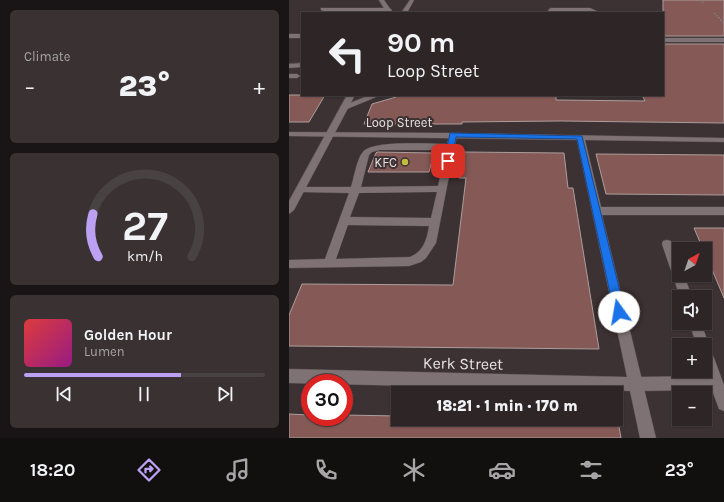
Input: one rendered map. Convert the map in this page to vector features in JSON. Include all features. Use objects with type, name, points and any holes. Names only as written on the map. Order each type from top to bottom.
[{"type":"street","points":[[381,0],[390,12]]},
{"type":"street","points":[[405,12],[412,0]]},
{"type":"street","points":[[323,9],[390,12]]},
{"type":"street","points":[[551,10],[591,10],[596,12]]},
{"type":"street","points":[[289,36],[301,36]]},
{"type":"street","points":[[664,40],[724,40]]},
{"type":"street","points":[[289,66],[301,65]]},
{"type":"street","points":[[289,76],[297,76]]},
{"type":"street","points":[[289,210],[350,96]]},
{"type":"street","points":[[344,107],[374,96]]},
{"type":"street","name":"Loop Street","points":[[289,134],[453,135],[724,140]]},
{"type":"street","points":[[289,264],[409,262],[418,260],[426,253],[431,243],[453,135]]},
{"type":"street","points":[[580,137],[648,438]]},
{"type":"street","points":[[329,263],[355,190],[365,154],[373,148],[450,147]]},
{"type":"street","points":[[301,189],[442,189]]},
{"type":"street","points":[[596,211],[724,211]]},
{"type":"street","points":[[344,221],[435,222]]},
{"type":"street","points":[[667,244],[683,290]]},
{"type":"street","points":[[712,372],[724,404]]},
{"type":"street","name":"Kerk Street","points":[[289,376],[636,384],[716,384]]},
{"type":"path","points":[[700,0],[703,3]]},
{"type":"path","points":[[714,13],[724,23]]},
{"type":"building","points":[[663,0],[724,0],[724,36],[664,36]]},
{"type":"building","points":[[664,44],[724,44],[724,123],[560,121],[462,122],[462,124],[364,124],[372,104],[396,96],[556,96],[556,100],[645,101],[642,96],[664,96]]},
{"type":"building","points":[[289,95],[324,96],[309,122],[289,122]]},
{"type":"building","points":[[463,152],[564,153],[568,188],[573,188],[599,349],[289,346],[289,315],[302,284],[453,285],[466,178],[459,178]]},
{"type":"building","name":"KFC","points":[[376,153],[434,153],[429,172],[368,172]]},
{"type":"building","points":[[596,154],[724,155],[724,195],[606,194]]},
{"type":"building","points":[[694,228],[724,228],[724,298],[712,270],[712,242],[700,242]]},
{"type":"building","points":[[289,414],[301,415],[301,426],[353,426],[353,415],[391,416],[391,426],[619,426],[621,438],[289,438]]},
{"type":"place","name":"KFC","points":[[405,162]]},
{"type":"route","points":[[448,161],[453,135],[580,137],[619,312]]}]
